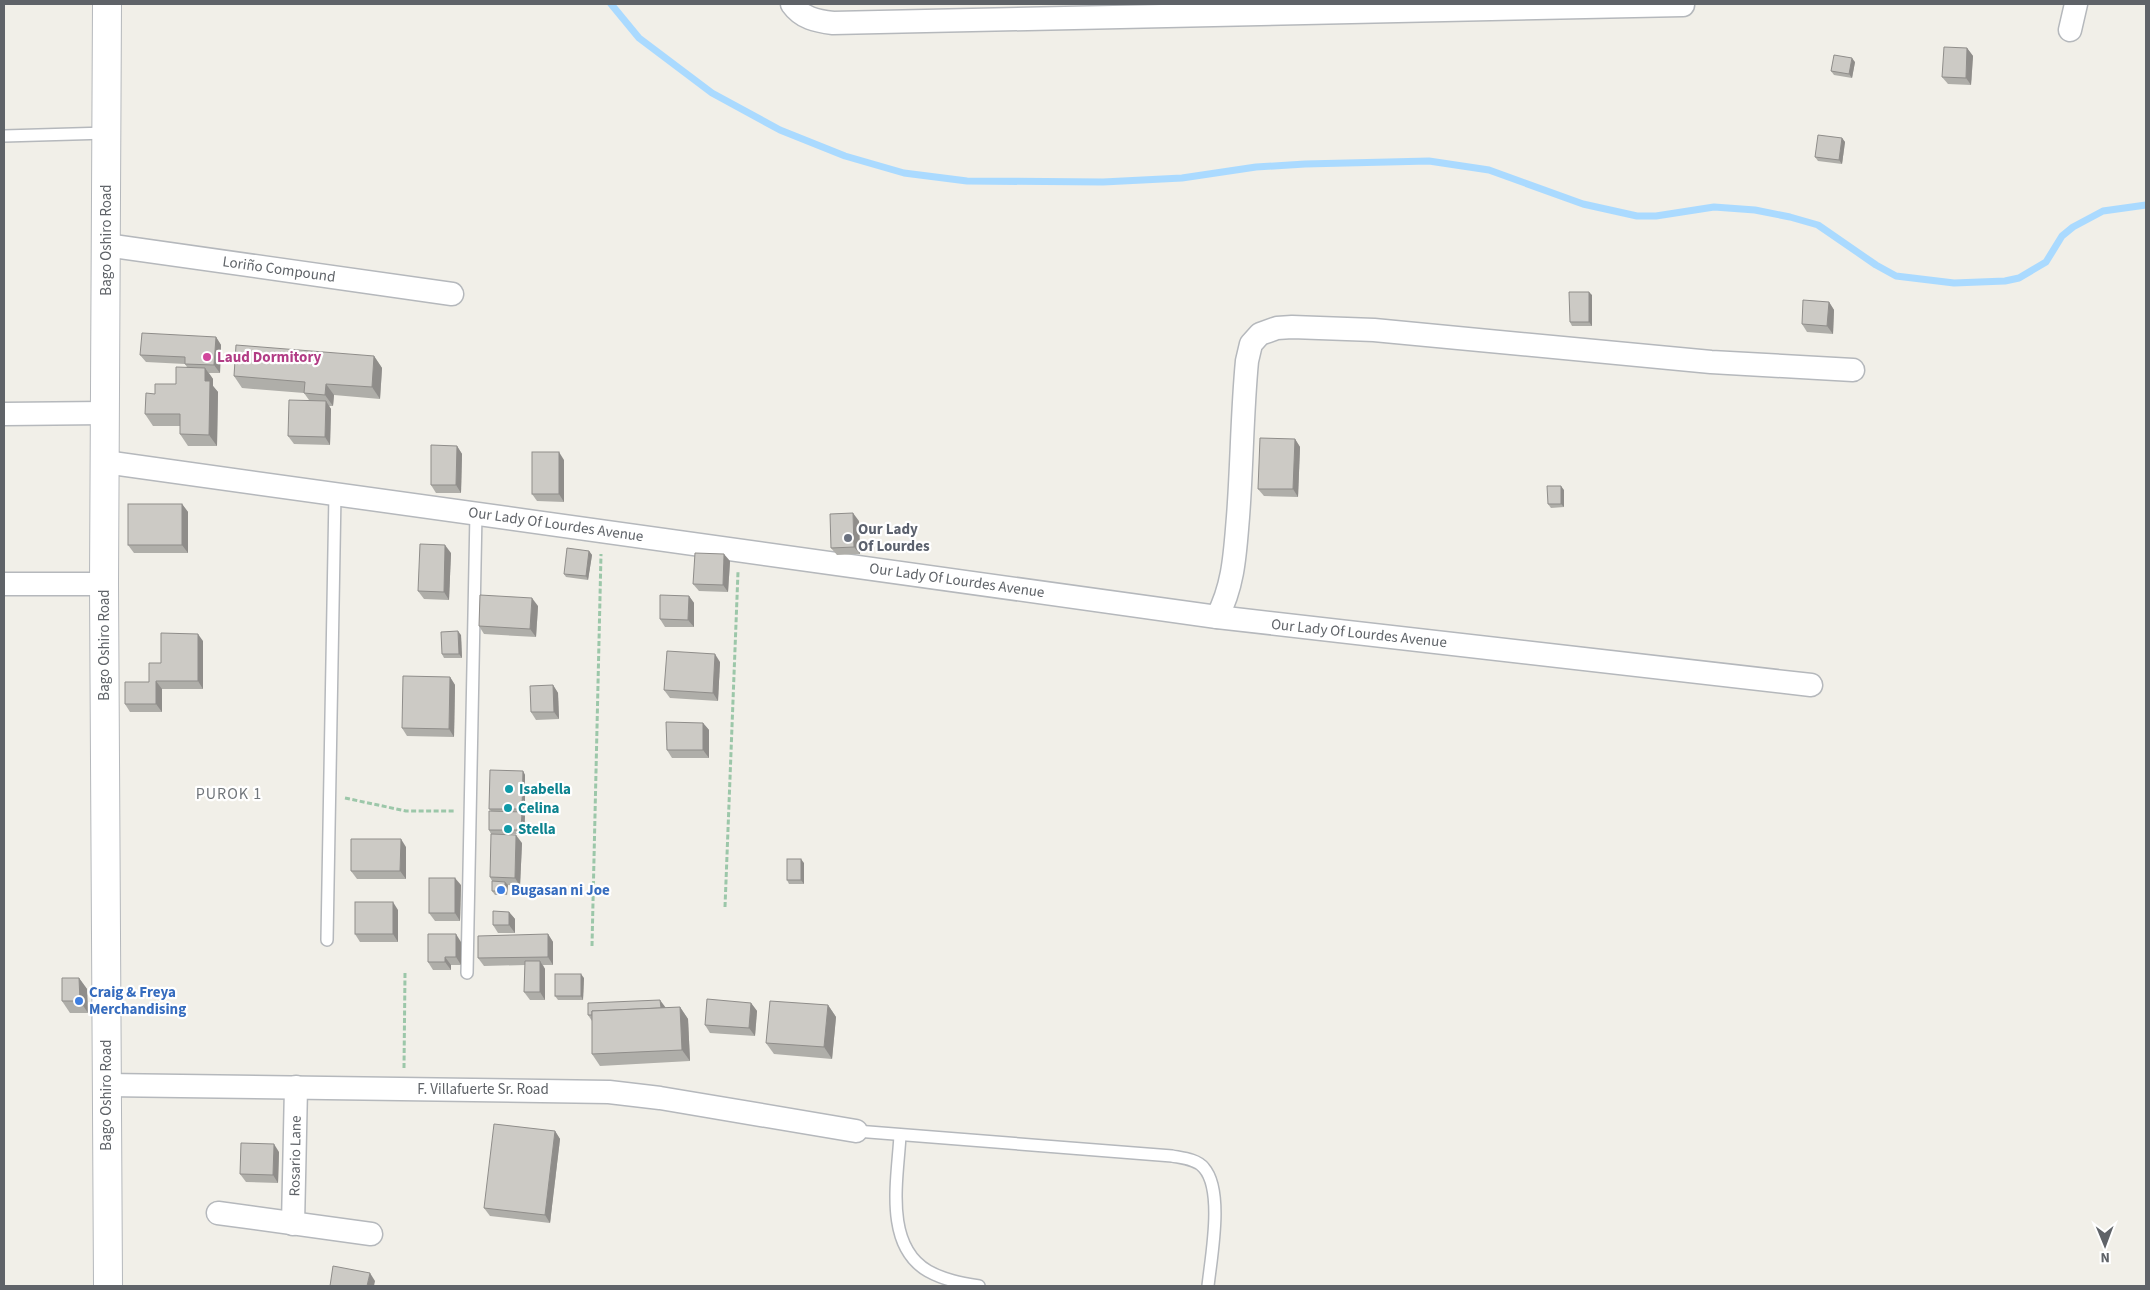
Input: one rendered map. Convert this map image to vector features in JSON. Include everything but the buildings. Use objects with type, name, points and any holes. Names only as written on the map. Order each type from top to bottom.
[{"type":"street","name":"Bago Oshiro Road","points":[[108,4],[104,584],[108,1286]]},
{"type":"street","points":[[792,4],[803,15],[816,20],[832,22],[1124,10],[1683,5]]},
{"type":"street","points":[[2070,30],[2076,4]]},
{"type":"street","name":"Loriño Compound","points":[[106,245],[452,294]]},
{"type":"street","points":[[1217,617],[1227,598],[1232,580],[1243,456],[1247,361],[1251,344],[1260,334],[1277,328],[1292,326],[1374,330],[1693,360],[1853,370]]},
{"type":"street","points":[[4,414],[105,413]]},
{"type":"street","name":"Our Lady Of Lourdes Avenue","points":[[105,462],[1217,617],[1811,685]]},
{"type":"street","points":[[4,584],[104,584]]},
{"type":"street","name":"F. Villafuerte Sr. Road","points":[[106,1085],[609,1092],[660,1098],[856,1131]]},
{"type":"street","name":"Rosario Lane","points":[[294,1224],[296,1088]]},
{"type":"street","points":[[218,1213],[371,1234]]},
{"type":"lane","points":[[4,136],[107,133]]},
{"type":"lane","points":[[327,940],[335,494]]},
{"type":"lane","points":[[467,973],[476,513]]},
{"type":"lane","points":[[856,1131],[1172,1156],[1191,1160],[1203,1167],[1211,1179],[1215,1202],[1208,1286]]},
{"type":"lane","points":[[900,1135],[897,1214],[900,1233],[907,1250],[926,1270],[952,1281],[979,1286]]},
{"type":"path","points":[[592,946],[601,530]]},
{"type":"path","points":[[725,907],[739,549]]},
{"type":"path","points":[[330,794],[355,802],[406,811],[470,810]]},
{"type":"path","points":[[404,974],[404,1088]]},
{"type":"waterway","points":[[611,4],[639,38],[712,93],[780,130],[845,156],[904,173],[967,181],[1103,182],[1182,178],[1256,167],[1429,161],[1489,170],[1583,204],[1637,216],[1656,216],[1714,207],[1755,210],[1790,217],[1818,225],[1876,265],[1896,276],[1954,283],[2005,281],[2019,278],[2046,262],[2062,236],[2073,227],[2103,211],[2146,205]]},
{"type":"place","name":"Laud Dormitory","points":[[207,357]]},
{"type":"place","name":"Our Lady Of Lourdes","points":[[848,538]]},
{"type":"place","name":"Isabella","points":[[509,789]]},
{"type":"place","name":"Celina","points":[[508,808]]},
{"type":"place","name":"Stella","points":[[508,829]]},
{"type":"place","name":"Bugasan ni Joe","points":[[501,890]]},
{"type":"place","name":"Craig & Freya Merchandising","points":[[79,1001]]},
{"type":"district","name":"PUROK 1","points":[[229,793]]}]
